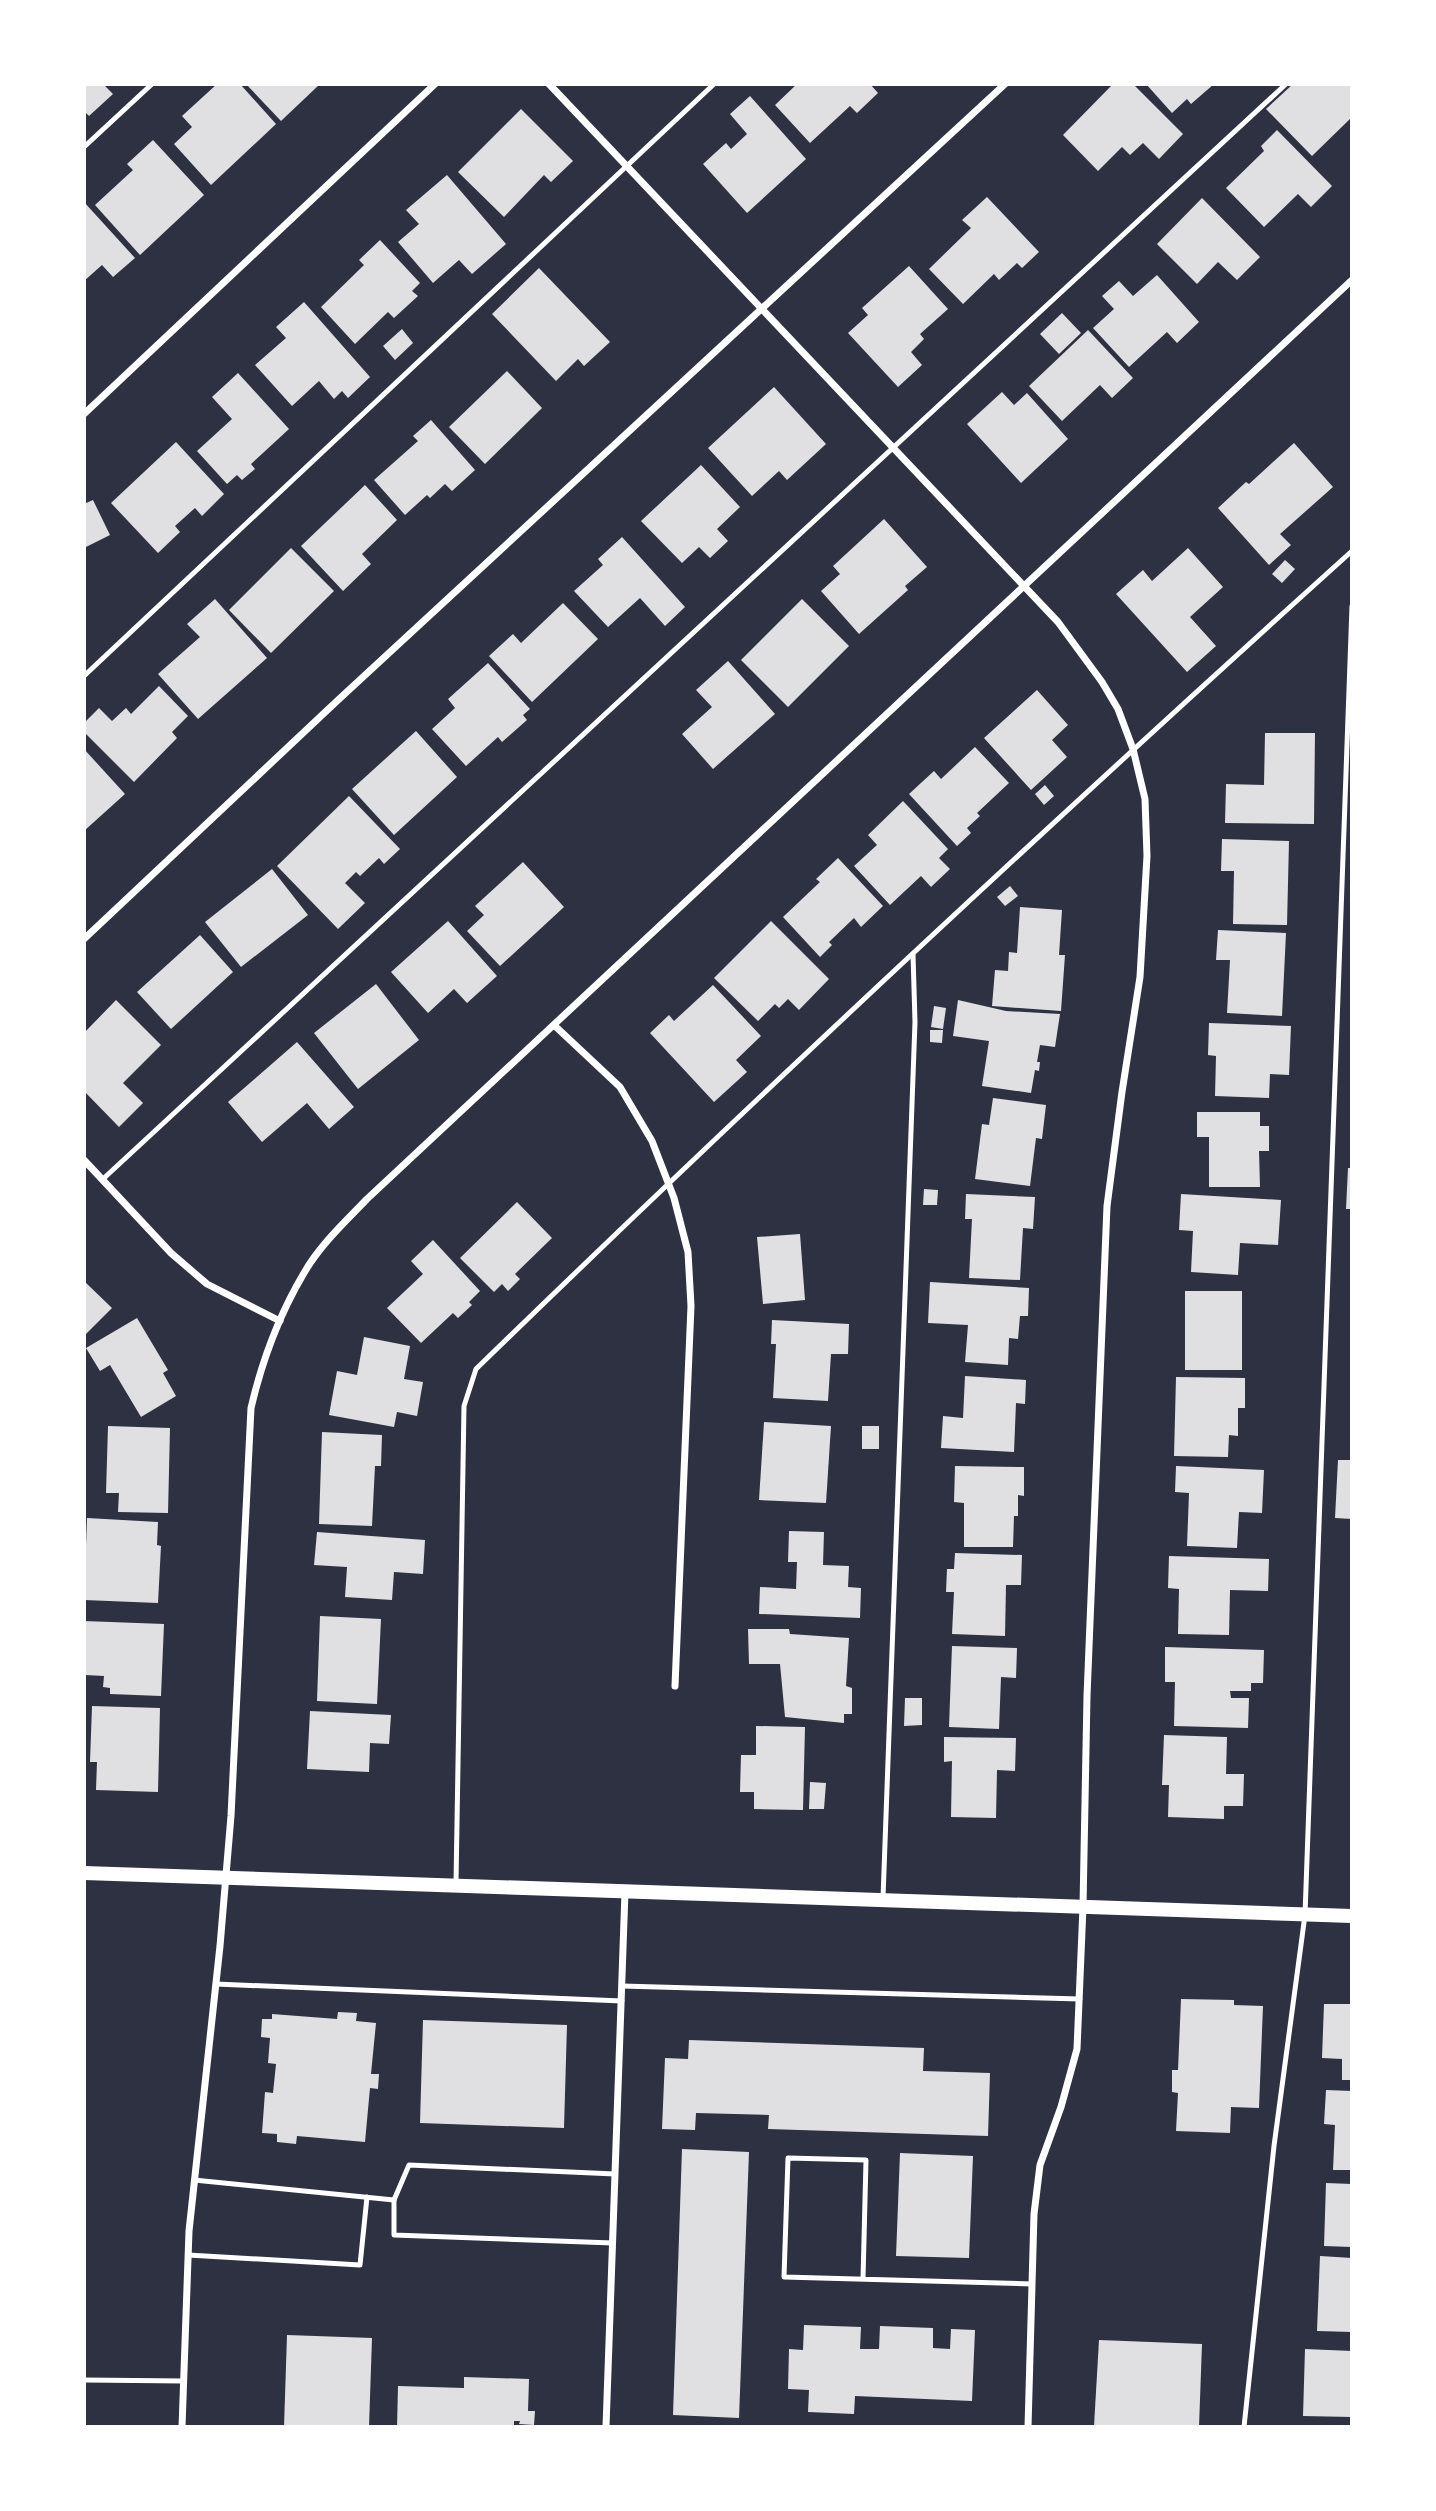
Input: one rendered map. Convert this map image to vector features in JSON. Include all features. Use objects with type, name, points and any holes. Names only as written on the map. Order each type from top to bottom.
[{"type":"main road","points":[[84,1873],[1352,1916]]},
{"type":"street","points":[[84,414],[435,84]]},
{"type":"street","points":[[550,84],[1058,622],[1102,682],[1118,709],[1133,749],[1145,799],[1147,856],[1140,977],[1107,1206],[1087,1696],[1077,2049],[1061,2107],[1040,2165],[1034,2214],[1028,2427]]},
{"type":"street","points":[[84,939],[1005,84]]},
{"type":"street","points":[[182,2427],[188,2255],[194,2180],[231,1816],[251,1408],[262,1362],[305,1272],[331,1236],[367,1199],[1352,280]]},
{"type":"street","points":[[555,1026],[620,1087],[652,1141],[668,1182],[688,1252],[691,1307],[675,1686]]},
{"type":"street","points":[[84,1160],[171,1253],[207,1284],[280,1321]]},
{"type":"street","points":[[606,2427],[625,1892]]},
{"type":"lane","points":[[84,147],[152,84]]},
{"type":"lane","points":[[84,676],[714,84]]},
{"type":"lane","points":[[103,1179],[1286,84]]},
{"type":"lane","points":[[456,1886],[464,1406],[476,1369],[668,1182],[1133,749],[1352,551]]},
{"type":"lane","points":[[1244,2427],[1274,2146],[1305,1915],[1352,606]]},
{"type":"lane","points":[[883,1900],[915,1036],[913,954]]},
{"type":"lane","points":[[216,1984],[622,2001]]},
{"type":"lane","points":[[622,1986],[1080,1998]]},
{"type":"lane","points":[[863,2279],[866,2160],[788,2158],[784,2277],[1032,2284]]},
{"type":"lane","points":[[613,2242],[394,2235],[394,2200],[409,2165],[615,2174]]},
{"type":"lane","points":[[194,2180],[394,2200]]},
{"type":"lane","points":[[188,2255],[360,2265],[367,2197]]},
{"type":"lane","points":[[84,2380],[184,2381]]},
{"type":"building","points":[[84,84],[103,84],[113,94],[89,116],[84,111]]},
{"type":"building","points":[[217,84],[240,84],[276,124],[211,185],[174,144],[192,127],[182,116]]},
{"type":"building","points":[[246,84],[320,84],[281,121]]},
{"type":"building","points":[[797,84],[870,84],[878,93],[857,113],[850,106],[810,143],[775,105]]},
{"type":"building","points":[[1113,84],[1133,84],[1183,134],[1159,159],[1143,143],[1130,155],[1122,147],[1098,171],[1063,135]]},
{"type":"building","points":[[1146,84],[1214,84],[1191,104],[1187,99],[1172,113]]},
{"type":"building","points":[[1293,84],[1352,84],[1352,117],[1312,156],[1266,109]]},
{"type":"building","points":[[750,96],[806,159],[747,213],[703,164],[726,143],[731,149],[747,134],[730,114]]},
{"type":"building","points":[[521,109],[573,161],[551,182],[544,175],[504,217],[458,172]]},
{"type":"building","points":[[1277,130],[1332,186],[1311,207],[1298,194],[1264,227],[1226,188],[1264,151],[1261,146]]},
{"type":"building","points":[[153,140],[204,195],[140,255],[95,205],[133,170],[127,164]]},
{"type":"building","points":[[447,175],[506,244],[472,274],[459,260],[433,283],[398,242],[419,224],[406,210]]},
{"type":"building","points":[[987,197],[1039,252],[1022,268],[1017,263],[999,280],[994,274],[963,304],[929,269],[971,228],[962,220]]},
{"type":"building","points":[[1202,198],[1260,257],[1237,280],[1218,262],[1197,284],[1157,244]]},
{"type":"building","points":[[84,202],[135,258],[113,277],[102,265],[84,281]]},
{"type":"building","points":[[380,240],[420,283],[412,291],[418,296],[394,318],[388,312],[355,344],[321,307],[364,265],[359,260]]},
{"type":"building","points":[[909,266],[948,309],[920,334],[924,339],[911,352],[922,365],[898,387],[848,333],[868,315],[862,308]]},
{"type":"building","points":[[539,268],[610,342],[584,366],[578,359],[556,381],[492,314]]},
{"type":"building","points":[[1157,275],[1199,322],[1177,343],[1167,332],[1129,367],[1093,328],[1114,309],[1102,296],[1119,281],[1133,296]]},
{"type":"building","points":[[304,302],[370,377],[348,398],[342,391],[334,399],[319,381],[292,406],[255,365],[286,338],[276,327]]},
{"type":"building","points":[[1062,313],[1081,333],[1059,354],[1040,334]]},
{"type":"building","points":[[402,329],[413,343],[395,360],[383,346]]},
{"type":"building","points":[[1088,330],[1133,378],[1112,398],[1100,385],[1062,421],[1029,386]]},
{"type":"building","points":[[507,371],[542,408],[485,464],[449,427]]},
{"type":"building","points":[[238,373],[289,429],[251,464],[255,469],[242,480],[237,475],[227,484],[197,451],[232,419],[212,397]]},
{"type":"building","points":[[774,387],[826,444],[787,480],[779,471],[752,496],[708,448]]},
{"type":"building","points":[[1002,392],[1014,405],[1027,393],[1068,439],[1021,483],[967,424]]},
{"type":"building","points":[[431,420],[475,470],[452,491],[445,484],[430,498],[427,495],[405,515],[374,480],[418,441],[413,436]]},
{"type":"building","points":[[176,442],[224,494],[202,516],[195,508],[175,526],[180,532],[158,553],[111,503]]},
{"type":"building","points":[[1294,443],[1333,487],[1280,534],[1291,545],[1269,565],[1218,508]]},
{"type":"building","points":[[701,465],[740,507],[717,529],[728,541],[710,558],[699,547],[682,563],[641,521]]},
{"type":"building","points":[[365,485],[397,520],[362,554],[371,564],[343,591],[301,546]]},
{"type":"building","points":[[93,500],[110,535],[84,548],[84,504]]},
{"type":"building","points":[[884,519],[927,567],[905,586],[908,590],[859,634],[821,591],[840,574],[833,566]]},
{"type":"building","points":[[622,537],[685,607],[665,626],[640,598],[608,627],[574,591],[603,565],[598,559]]},
{"type":"building","points":[[291,548],[334,591],[271,653],[229,610]]},
{"type":"building","points":[[1188,548],[1223,587],[1190,617],[1216,646],[1187,672],[1116,594],[1143,570],[1152,581]]},
{"type":"building","points":[[1285,560],[1295,569],[1282,583],[1272,574]]},
{"type":"building","points":[[215,599],[267,658],[198,719],[158,674],[200,637],[187,624]]},
{"type":"building","points":[[802,599],[849,646],[788,707],[741,660]]},
{"type":"building","points":[[563,603],[598,639],[532,702],[489,656],[513,634],[521,643]]},
{"type":"building","points":[[728,661],[775,714],[713,769],[682,734],[712,707],[696,690]]},
{"type":"building","points":[[488,663],[530,709],[523,715],[527,720],[502,742],[498,737],[466,766],[432,729],[455,708],[448,699]]},
{"type":"building","points":[[159,686],[188,716],[172,732],[177,738],[134,782],[84,732],[84,723],[99,708],[112,721],[126,708],[131,714]]},
{"type":"building","points":[[1037,690],[1068,725],[1052,740],[1067,757],[1031,790],[984,738]]},
{"type":"building","points":[[416,731],[457,777],[394,835],[352,789]]},
{"type":"building","points":[[1265,733],[1315,733],[1314,824],[1225,823],[1226,784],[1264,785]]},
{"type":"building","points":[[975,747],[1009,783],[977,813],[980,816],[967,828],[971,833],[957,846],[909,794],[934,771],[941,779]]},
{"type":"building","points":[[84,749],[125,794],[84,831]]},
{"type":"building","points":[[1045,785],[1054,796],[1044,805],[1035,794]]},
{"type":"building","points":[[349,796],[400,849],[384,864],[379,858],[360,876],[356,872],[345,883],[365,903],[338,929],[277,866]]},
{"type":"building","points":[[903,801],[948,849],[939,858],[950,869],[931,887],[921,876],[890,905],[854,866],[877,845],[868,835]]},
{"type":"building","points":[[1222,839],[1289,841],[1287,925],[1233,924],[1234,871],[1221,871]]},
{"type":"building","points":[[838,858],[883,906],[861,927],[854,918],[829,942],[832,945],[820,957],[783,917],[820,882],[816,879]]},
{"type":"building","points":[[523,862],[564,907],[500,966],[467,931],[484,915],[475,906]]},
{"type":"building","points":[[272,869],[308,915],[241,967],[205,922]]},
{"type":"building","points":[[1010,886],[1018,896],[1005,906],[997,897]]},
{"type":"building","points":[[1020,907],[1062,910],[1059,955],[1065,955],[1061,1011],[992,1006],[995,970],[1008,971],[1009,952],[1017,953]]},
{"type":"building","points":[[448,921],[497,976],[467,1003],[454,989],[428,1013],[391,972]]},
{"type":"building","points":[[771,921],[829,979],[799,1010],[788,999],[779,1008],[775,1004],[758,1021],[714,978]]},
{"type":"building","points":[[1218,930],[1286,933],[1282,1016],[1227,1013],[1230,960],[1216,960]]},
{"type":"building","points":[[200,935],[233,972],[171,1029],[137,992]]},
{"type":"building","points":[[376,984],[419,1040],[358,1089],[314,1033]]},
{"type":"building","points":[[713,985],[761,1036],[736,1060],[747,1072],[714,1102],[650,1033],[669,1015],[674,1021]]},
{"type":"building","points":[[116,1000],[161,1045],[123,1083],[143,1103],[119,1127],[84,1091],[84,1033]]},
{"type":"building","points":[[958,1000],[1006,1011],[1060,1014],[1055,1047],[1040,1045],[1037,1062],[1040,1062],[1039,1071],[1035,1070],[1031,1093],[982,1086],[989,1041],[953,1036]]},
{"type":"building","points":[[934,1006],[946,1008],[943,1029],[931,1027]]},
{"type":"building","points":[[1209,1023],[1291,1026],[1289,1075],[1270,1074],[1269,1098],[1215,1096],[1216,1056],[1208,1055]]},
{"type":"building","points":[[930,1030],[943,1030],[942,1043],[930,1042]]},
{"type":"building","points":[[297,1042],[354,1107],[329,1129],[307,1103],[262,1142],[228,1102]]},
{"type":"building","points":[[993,1098],[1046,1105],[1042,1139],[1036,1138],[1030,1186],[975,1179],[982,1124],[989,1125]]},
{"type":"building","points":[[1197,1112],[1260,1112],[1260,1126],[1269,1126],[1269,1151],[1259,1151],[1260,1187],[1209,1187],[1209,1137],[1197,1137]]},
{"type":"building","points":[[1348,1168],[1352,1168],[1352,1209],[1346,1209]]},
{"type":"building","points":[[924,1189],[938,1190],[937,1205],[923,1205]]},
{"type":"building","points":[[966,1194],[1035,1197],[1033,1229],[1023,1228],[1020,1280],[969,1278],[972,1219],[965,1219]]},
{"type":"building","points":[[1181,1194],[1281,1200],[1278,1245],[1240,1243],[1238,1275],[1191,1272],[1193,1231],[1179,1230]]},
{"type":"building","points":[[517,1202],[552,1238],[515,1274],[520,1279],[508,1291],[502,1284],[494,1292],[460,1258]]},
{"type":"building","points":[[800,1234],[805,1300],[763,1304],[757,1237]]},
{"type":"building","points":[[433,1240],[480,1291],[469,1302],[472,1305],[458,1318],[453,1313],[421,1343],[387,1308],[423,1274],[411,1261]]},
{"type":"building","points":[[84,1281],[112,1308],[84,1336]]},
{"type":"building","points":[[930,1282],[1029,1288],[1028,1316],[1020,1316],[1018,1339],[1009,1338],[1008,1365],[965,1362],[968,1325],[928,1323]]},
{"type":"building","points":[[1185,1291],[1242,1291],[1242,1370],[1185,1370]]},
{"type":"building","points":[[137,1318],[168,1370],[163,1373],[176,1396],[141,1417],[110,1365],[100,1371],[86,1348]]},
{"type":"building","points":[[772,1320],[849,1324],[848,1354],[831,1354],[828,1401],[773,1398],[776,1344],[771,1344]]},
{"type":"building","points":[[364,1337],[410,1346],[404,1379],[423,1382],[417,1416],[397,1412],[394,1427],[329,1415],[337,1371],[357,1375]]},
{"type":"building","points":[[965,1376],[1026,1380],[1025,1404],[1016,1403],[1014,1452],[941,1448],[943,1416],[963,1418]]},
{"type":"building","points":[[1176,1377],[1245,1378],[1245,1408],[1238,1408],[1238,1436],[1229,1435],[1228,1457],[1174,1456]]},
{"type":"building","points":[[764,1422],[831,1426],[826,1503],[759,1500]]},
{"type":"building","points":[[108,1426],[170,1428],[168,1513],[118,1512],[119,1493],[106,1493]]},
{"type":"building","points":[[862,1426],[879,1426],[879,1449],[862,1449]]},
{"type":"building","points":[[322,1432],[382,1435],[381,1466],[375,1466],[372,1526],[319,1524]]},
{"type":"building","points":[[1338,1460],[1352,1460],[1352,1519],[1335,1518]]},
{"type":"building","points":[[955,1466],[1024,1467],[1024,1496],[1018,1495],[1013,1547],[964,1547],[964,1503],[954,1502]]},
{"type":"building","points":[[1176,1466],[1264,1470],[1262,1513],[1239,1512],[1237,1548],[1187,1546],[1189,1493],[1175,1492]]},
{"type":"building","points":[[87,1518],[158,1522],[157,1545],[161,1546],[158,1603],[84,1600]]},
{"type":"building","points":[[789,1531],[824,1532],[823,1565],[849,1566],[848,1587],[861,1588],[860,1618],[759,1614],[760,1587],[796,1589],[797,1562],[788,1562]]},
{"type":"building","points":[[317,1532],[425,1540],[423,1574],[394,1572],[392,1600],[345,1597],[347,1567],[314,1565]]},
{"type":"building","points":[[955,1553],[1022,1555],[1021,1585],[1006,1585],[1005,1636],[952,1634],[954,1592],[946,1592],[947,1569],[954,1569]]},
{"type":"building","points":[[1169,1556],[1269,1559],[1268,1591],[1230,1590],[1229,1635],[1178,1634],[1179,1589],[1168,1588]]},
{"type":"building","points":[[320,1616],[381,1619],[377,1704],[317,1701]]},
{"type":"building","points":[[84,1621],[164,1624],[161,1696],[110,1694],[110,1688],[103,1687],[104,1676],[85,1675]]},
{"type":"building","points":[[748,1629],[789,1629],[790,1634],[849,1638],[846,1686],[852,1688],[852,1714],[844,1714],[844,1723],[785,1717],[780,1664],[749,1664]]},
{"type":"building","points":[[952,1646],[1017,1648],[1016,1678],[1001,1677],[999,1729],[949,1727]]},
{"type":"building","points":[[1165,1647],[1264,1650],[1263,1683],[1251,1683],[1251,1691],[1230,1691],[1231,1698],[1249,1698],[1248,1728],[1174,1726],[1175,1682],[1165,1682]]},
{"type":"building","points":[[905,1698],[922,1698],[922,1725],[904,1726]]},
{"type":"building","points":[[92,1706],[160,1708],[158,1792],[96,1790],[97,1762],[90,1762]]},
{"type":"building","points":[[310,1711],[391,1715],[389,1744],[370,1743],[369,1772],[307,1769]]},
{"type":"building","points":[[756,1726],[805,1727],[803,1810],[754,1809],[754,1792],[740,1792],[741,1755],[756,1755]]},
{"type":"building","points":[[1164,1735],[1227,1737],[1226,1774],[1244,1774],[1243,1806],[1224,1806],[1224,1819],[1168,1817],[1169,1785],[1162,1785]]},
{"type":"building","points":[[944,1737],[1016,1738],[1015,1771],[997,1770],[996,1818],[951,1817],[952,1761],[944,1762]]},
{"type":"building","points":[[810,1782],[826,1783],[824,1809],[809,1809]]},
{"type":"building","points":[[1181,1999],[1234,2000],[1234,2005],[1263,2006],[1259,2108],[1231,2107],[1230,2133],[1176,2131],[1178,2093],[1172,2092],[1172,2070],[1178,2070]]},
{"type":"building","points":[[1324,2004],[1352,2004],[1352,2080],[1342,2080],[1342,2059],[1322,2058]]},
{"type":"building","points":[[338,2012],[357,2013],[356,2021],[376,2023],[371,2074],[379,2074],[378,2089],[370,2088],[365,2142],[297,2136],[296,2144],[277,2142],[277,2134],[262,2133],[265,2092],[273,2093],[276,2064],[268,2063],[270,2038],[261,2037],[262,2019],[272,2019],[272,2014],[337,2019]]},
{"type":"building","points":[[423,2020],[567,2025],[564,2128],[420,2123]]},
{"type":"building","points":[[689,2040],[924,2048],[923,2071],[990,2073],[988,2136],[768,2129],[769,2115],[696,2113],[695,2130],[662,2129],[665,2058],[688,2059]]},
{"type":"building","points":[[1326,2090],[1352,2091],[1352,2170],[1333,2170],[1335,2125],[1324,2124]]},
{"type":"building","points":[[682,2149],[749,2152],[739,2418],[673,2415]]},
{"type":"building","points":[[900,2153],[973,2156],[969,2258],[896,2256]]},
{"type":"building","points":[[1326,2183],[1352,2184],[1352,2247],[1324,2246]]},
{"type":"building","points":[[1320,2256],[1352,2258],[1352,2332],[1317,2331]]},
{"type":"building","points":[[804,2325],[861,2327],[860,2349],[879,2349],[880,2326],[933,2328],[933,2348],[950,2349],[951,2329],[975,2330],[972,2401],[855,2396],[854,2414],[808,2412],[809,2390],[788,2389],[789,2349],[803,2350]]},
{"type":"building","points":[[287,2335],[372,2338],[369,2427],[284,2427]]},
{"type":"building","points":[[1099,2340],[1202,2344],[1199,2427],[1094,2426]]},
{"type":"building","points":[[1305,2349],[1352,2351],[1352,2417],[1303,2416]]},
{"type":"building","points":[[464,2377],[529,2379],[528,2411],[535,2411],[534,2425],[514,2421],[514,2427],[397,2427],[398,2386],[464,2388]]}]
